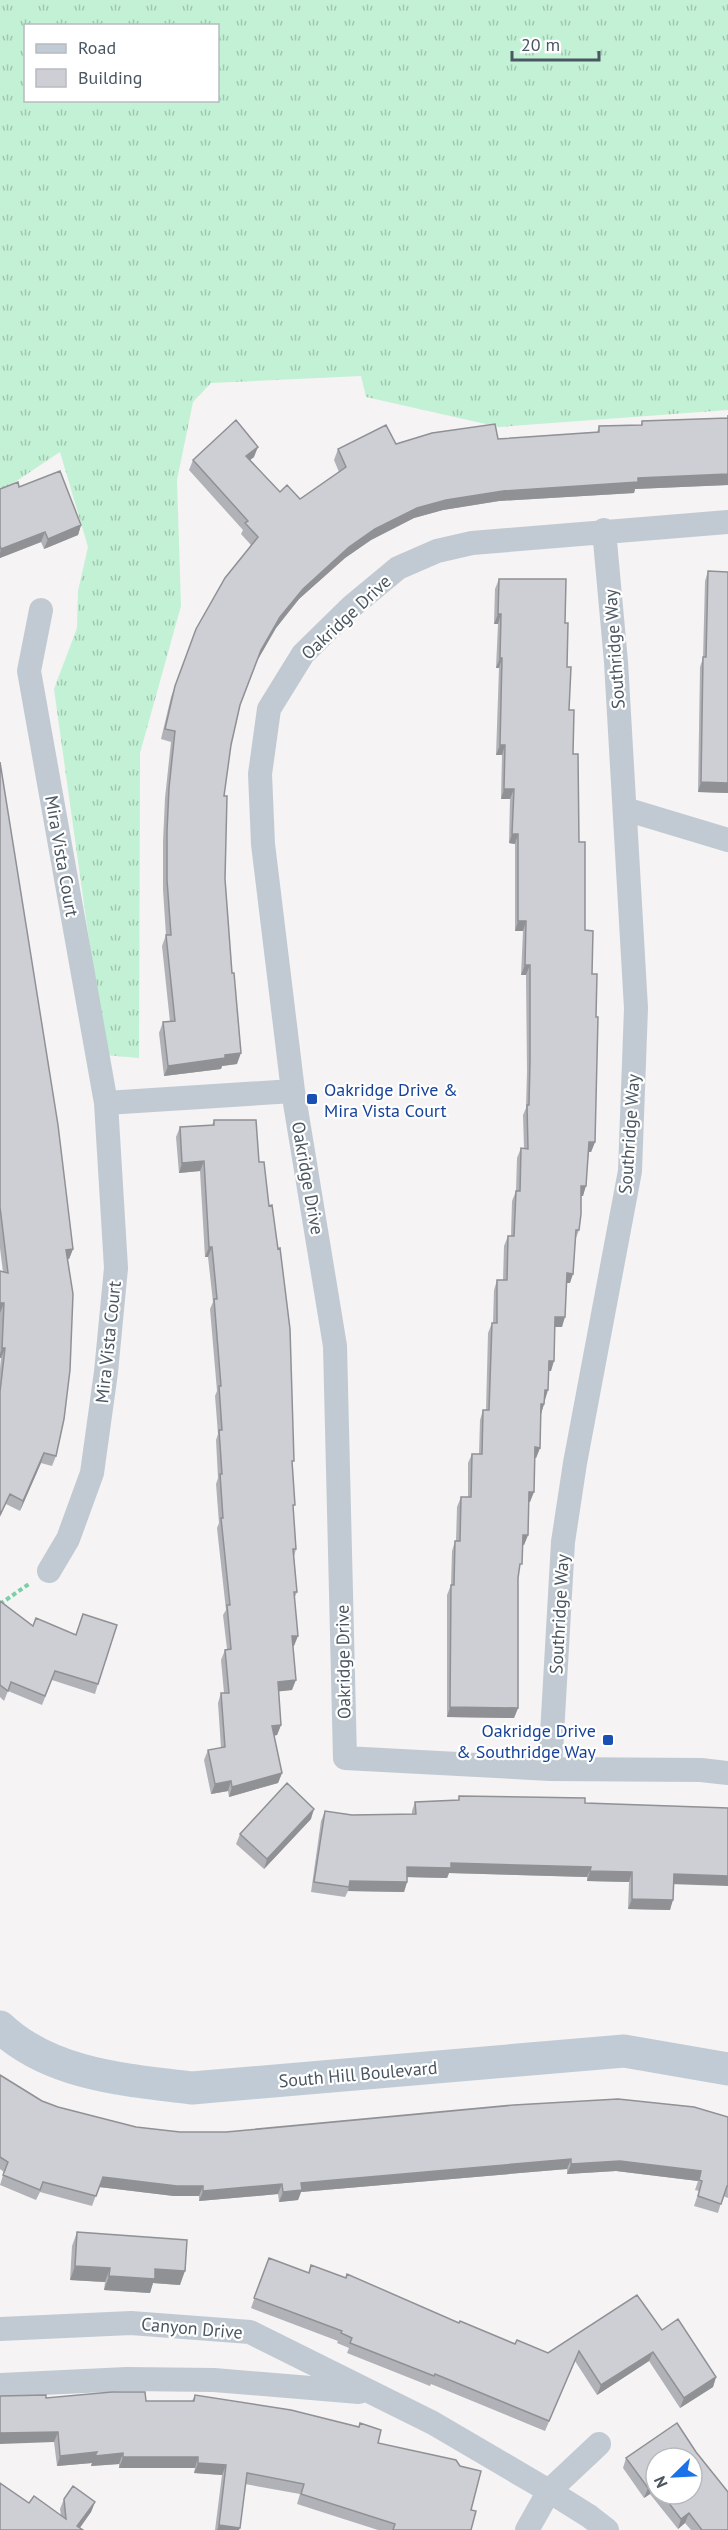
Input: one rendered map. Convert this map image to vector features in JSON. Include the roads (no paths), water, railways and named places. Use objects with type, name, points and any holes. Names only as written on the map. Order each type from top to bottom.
[{"type":"street","name":"Oakridge Drive","points":[[728,522],[604,530],[472,543],[436,551],[398,568],[351,607],[303,654],[269,709],[260,774],[263,844],[293,1090],[335,1346],[345,1758],[550,1768],[701,1770],[728,1773]]},
{"type":"street","name":"Southridge Way","points":[[550,1768],[563,1542],[575,1463],[630,1171],[636,1008],[616,662],[604,530]]},
{"type":"street","name":"Mira Vista Court","points":[[40,610],[29,671],[106,1103],[116,1268],[106,1372],[92,1473],[68,1539],[49,1571]]},
{"type":"street","points":[[625,809],[728,840]]},
{"type":"street","points":[[106,1103],[293,1090]]},
{"type":"street","name":"South Hill Boulevard","points":[[0,2027],[11,2037],[66,2067],[123,2080],[192,2088],[624,2051],[728,2069]]},
{"type":"street","name":"Canyon Drive","points":[[0,2329],[131,2323],[250,2332],[433,2423],[590,2516],[607,2530]]},
{"type":"street","name":"Canyon Drive","points":[[0,2385],[128,2379],[214,2380],[371,2393]]},
{"type":"street","points":[[527,2530],[549,2491],[599,2444]]},
{"type":"place","name":"Oakridge Drive & Mira Vista Court","points":[[312,1099]]},
{"type":"place","name":"Oakridge Drive & Southridge Way","points":[[608,1740]]}]
